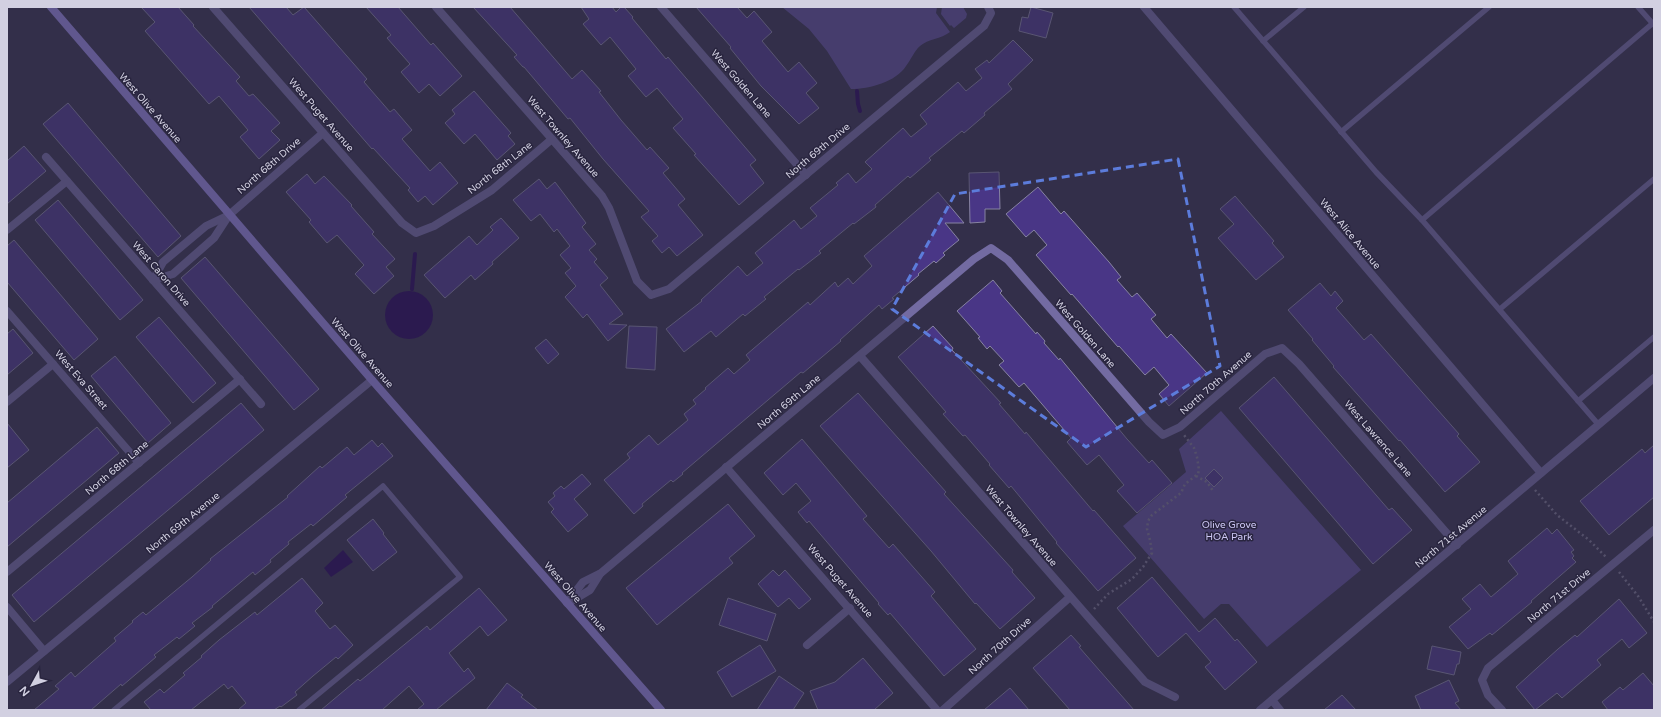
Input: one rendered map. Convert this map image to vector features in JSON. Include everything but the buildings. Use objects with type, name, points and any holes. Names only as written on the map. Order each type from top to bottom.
[{"type":"main road","name":"West Olive Avenue","points":[[51,7],[228,215],[661,710]]},
{"type":"street","name":"West Puget Avenue","points":[[213,7],[402,223],[416,234]]},
{"type":"street","name":"West Townley Avenue","points":[[436,7],[602,196],[609,208],[637,281],[651,295]]},
{"type":"street","name":"West Golden Lane","points":[[661,7],[806,175]]},
{"type":"street","name":"West Alice Avenue","points":[[1144,7],[1541,473]]},
{"type":"street","name":"North 69th Drive","points":[[651,295],[669,290],[984,26],[990,10]]},
{"type":"street","name":"North 68th Drive","points":[[153,280],[163,262],[206,226],[228,215],[323,133]]},
{"type":"street","name":"North 68th Lane","points":[[416,234],[434,226],[492,190],[552,139]]},
{"type":"street","name":"West Caron Drive","points":[[46,157],[261,404]]},
{"type":"street","points":[[7,230],[67,181]]},
{"type":"street","name":"North 68th Drive","points":[[153,280],[174,274],[214,238],[228,215]]},
{"type":"street","name":"West Golden Lane","points":[[991,248],[1008,260],[1149,422],[1163,435]]},
{"type":"street","name":"North 69th Lane","points":[[567,603],[590,590],[601,573],[974,259],[991,248]]},
{"type":"street","name":"West Eva Street","points":[[7,311],[139,463]]},
{"type":"street","name":"North 70th Avenue","points":[[1163,435],[1180,427],[1265,354],[1282,348]]},
{"type":"street","name":"West Lawrence Lane","points":[[1282,348],[1299,364],[1457,545]]},
{"type":"street","name":"West Townley Avenue","points":[[860,356],[1145,682],[1175,697]]},
{"type":"street","points":[[7,402],[53,364]]},
{"type":"street","name":"North 71st Avenue","points":[[1260,710],[1654,378]]},
{"type":"street","name":"North 68th Lane","points":[[7,572],[240,379]]},
{"type":"street","name":"North 69th Avenue","points":[[7,682],[372,380]]},
{"type":"street","name":"West Puget Avenue","points":[[726,467],[937,710]]},
{"type":"street","name":"North 71st Drive","points":[[1502,710],[1488,695],[1482,680],[1488,668],[1654,530]]},
{"type":"street","name":"North 70th Drive","points":[[943,710],[1070,598]]},
{"type":"street","points":[[7,607],[44,651]]},
{"type":"street","points":[[808,645],[850,608]]},
{"type":"street","points":[[1272,700],[1280,710]]},
{"type":"lane","points":[[1234,7],[1341,132],[1376,172],[1422,220],[1598,424]]},
{"type":"lane","points":[[1263,41],[1304,7]]},
{"type":"lane","points":[[1341,132],[1489,7]]},
{"type":"lane","points":[[1422,220],[1653,24],[1638,7]]},
{"type":"lane","points":[[1500,310],[1654,179]]},
{"type":"lane","points":[[1578,401],[1654,337]]},
{"type":"lane","points":[[114,710],[383,486],[460,576],[299,710]]},
{"type":"path","points":[[1087,616],[1108,594],[1132,579],[1143,567],[1152,553],[1147,529],[1148,521],[1152,516],[1181,493],[1185,484],[1196,476],[1199,470],[1194,448],[1180,427]]},
{"type":"path","points":[[1196,476],[1207,482],[1213,491]]},
{"type":"path","points":[[1528,484],[1557,515],[1589,540],[1613,565],[1638,596],[1654,622]]},
{"type":"highlighted area","points":[[1178,159],[1220,366],[1086,447],[892,309],[955,194]]},
{"type":"green space","points":[[782,7],[937,7],[936,13],[950,32],[920,46],[902,72],[896,76],[882,84],[866,88],[851,89],[827,51],[809,29]]},
{"type":"green space","points":[[942,7],[963,7],[967,14],[966,18],[954,28],[951,25],[950,26],[941,14]]},
{"type":"green space","name":"Olive Grove HOA Park","points":[[1221,411],[1361,570],[1267,647],[1229,604],[1221,604],[1204,619],[1123,526],[1186,472],[1179,449]]},
{"type":"shaded area","points":[[409,291],[418,293],[426,298],[431,306],[433,315],[431,324],[426,332],[418,337],[409,339],[400,337],[392,332],[387,324],[385,315],[387,306],[392,298],[400,293]]},
{"type":"shaded area","points":[[343,550],[353,562],[331,577],[324,568]]},
{"type":"waterway","points":[[857,91],[860,111]]},
{"type":"waterway","points":[[412,289],[415,254]]}]
